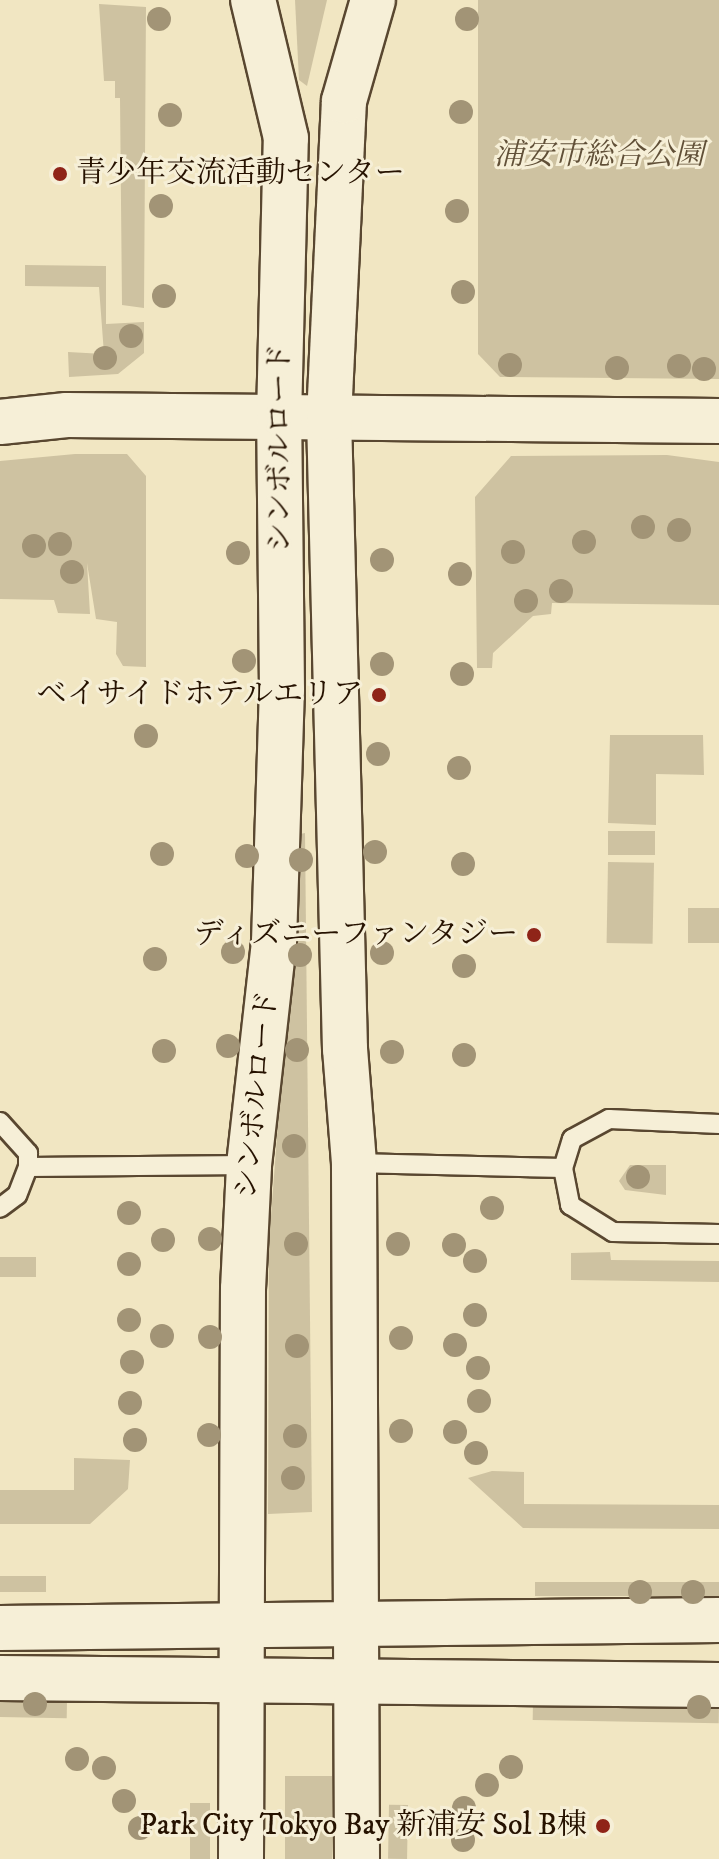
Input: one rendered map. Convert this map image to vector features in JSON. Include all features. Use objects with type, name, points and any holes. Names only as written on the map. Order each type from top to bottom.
[{"type":"street","name":"シンボルロード","points":[[241,1859],[241,1627],[249,1165],[274,942],[282,690],[279,418],[286,138],[253,0]]},
{"type":"street","name":"シンボルロード","points":[[357,1859],[354,1163],[345,1049],[329,418],[344,101],[373,0]]},
{"type":"street","points":[[0,422],[67,415],[719,421]]},
{"type":"street","points":[[0,1628],[354,1627],[719,1620]]},
{"type":"street","points":[[0,1678],[719,1685]]},
{"type":"lane","points":[[719,1124],[609,1119],[572,1139],[563,1168],[570,1205],[613,1232],[719,1234]]},
{"type":"lane","points":[[0,1122],[28,1153],[28,1167],[17,1195],[0,1208]]},
{"type":"lane","points":[[354,1163],[563,1168]]},
{"type":"lane","points":[[28,1167],[249,1165]]},
{"type":"green space","points":[[295,0],[327,0],[307,86],[299,80]]},
{"type":"green space","name":"浦安市総合公園","points":[[478,0],[719,0],[719,379],[500,377],[478,354]]},
{"type":"green space","points":[[99,4],[146,7],[144,308],[122,305],[120,98],[115,98],[115,81],[104,81]]},
{"type":"green space","points":[[25,265],[106,266],[106,324],[144,322],[144,353],[118,374],[69,377],[68,352],[104,354],[99,287],[25,286]]},
{"type":"green space","points":[[75,454],[127,454],[146,476],[146,667],[123,666],[116,654],[117,622],[96,619],[87,563],[90,614],[58,613],[54,600],[0,599],[0,461]]},
{"type":"green space","points":[[667,455],[719,462],[719,605],[552,603],[551,614],[533,616],[493,653],[492,668],[477,668],[475,497],[511,456]]},
{"type":"green space","points":[[610,735],[703,735],[704,775],[656,774],[656,825],[608,823]]},
{"type":"green space","points":[[608,831],[655,831],[655,855],[608,855]]},
{"type":"green space","points":[[305,833],[312,1512],[268,1514],[269,1242],[300,834]]},
{"type":"green space","points":[[608,862],[654,863],[653,944],[607,943]]},
{"type":"green space","points":[[688,908],[719,908],[719,943],[688,943]]},
{"type":"green space","points":[[630,1165],[666,1165],[666,1195],[625,1190],[619,1181]]},
{"type":"green space","points":[[610,1252],[611,1260],[719,1261],[719,1282],[571,1280],[571,1253]]},
{"type":"green space","points":[[0,1257],[36,1257],[36,1277],[0,1277]]},
{"type":"green space","points":[[74,1458],[130,1460],[128,1489],[90,1524],[0,1524],[0,1490],[74,1490]]},
{"type":"green space","points":[[492,1471],[524,1472],[524,1504],[719,1505],[719,1529],[523,1528],[468,1478]]},
{"type":"green space","points":[[0,1576],[46,1576],[46,1592],[0,1592]]},
{"type":"green space","points":[[535,1582],[719,1582],[719,1596],[535,1596]]},
{"type":"green space","points":[[0,1700],[67,1701],[67,1718],[0,1717]]},
{"type":"green space","points":[[533,1702],[719,1705],[719,1723],[533,1720]]},
{"type":"green space","points":[[285,1776],[332,1776],[332,1859],[285,1859]]},
{"type":"green space","points":[[190,1803],[210,1803],[210,1859],[190,1859]]},
{"type":"green space","points":[[389,1805],[408,1805],[407,1859],[388,1859]]},
{"type":"place","name":"青少年交流活動センター","points":[[60,174]]},
{"type":"place","name":"ベイサイドホテルエリア","points":[[379,695]]},
{"type":"place","name":"ディズニーファンタジー","points":[[534,935]]},
{"type":"place","name":"Park City Tokyo Bay 新浦安 Sol B棟","points":[[603,1826]]}]
